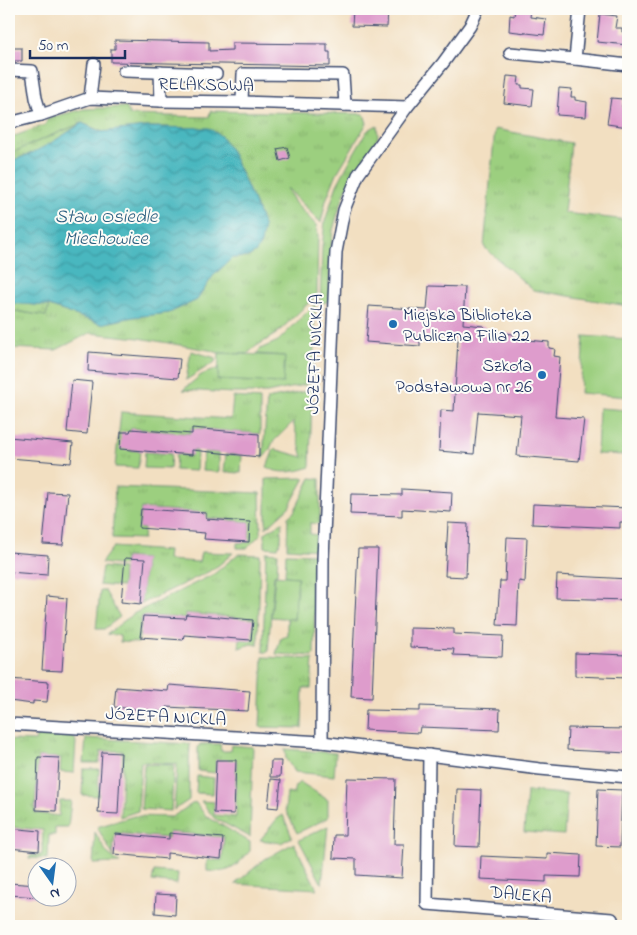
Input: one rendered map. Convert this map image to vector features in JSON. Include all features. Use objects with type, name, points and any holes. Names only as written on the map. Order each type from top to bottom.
[{"type":"street","name":"JÓZEFA NICKLA","points":[[322,742],[323,559],[336,252],[344,210],[358,174],[407,107],[444,63],[470,26],[478,9]]},
{"type":"street","points":[[575,59],[580,9]]},
{"type":"street","points":[[510,53],[628,65]]},
{"type":"street","points":[[90,98],[94,64]]},
{"type":"street","points":[[9,70],[32,71],[40,115]]},
{"type":"street","points":[[124,72],[216,74]]},
{"type":"street","points":[[160,72],[161,101]]},
{"type":"street","points":[[242,102],[243,74],[343,75],[345,105]]},
{"type":"street","name":"RELAKSOWA","points":[[9,123],[90,98],[407,107]]},
{"type":"street","name":"JÓZEFA NICKLA","points":[[9,724],[322,742],[540,769],[628,776]]},
{"type":"street","name":"DALEKA","points":[[430,755],[427,904],[612,919]]},
{"type":"green space","points":[[126,107],[130,115],[209,117],[210,111],[364,114],[367,123],[337,173],[326,200],[321,223],[287,188],[295,203],[316,225],[318,234],[317,295],[276,334],[247,354],[219,353],[139,338],[90,333],[56,350],[9,348],[9,310],[46,316],[49,306],[101,324],[133,317],[169,313],[197,300],[213,276],[232,258],[248,257],[259,213],[232,153],[168,127],[146,127],[103,132],[82,123],[9,154],[9,138],[45,125],[48,118],[84,109]]},
{"type":"green space","points":[[82,123],[37,150],[9,161],[9,154]]},
{"type":"green space","points":[[377,125],[378,137],[345,192],[337,216],[330,254],[329,301],[320,304],[325,221],[337,185],[354,153],[367,131]]},
{"type":"green space","points":[[495,129],[571,143],[564,213],[628,220],[628,306],[533,290],[484,247]]},
{"type":"green space","points":[[9,303],[49,306],[46,316],[9,310]]},
{"type":"green space","points":[[315,304],[313,383],[267,393],[183,390],[201,375],[219,368],[218,380],[284,356],[257,354],[260,349],[278,341]]},
{"type":"green space","points":[[584,336],[628,339],[628,397],[580,393]]},
{"type":"green space","points":[[191,351],[216,358],[215,362],[186,380]]},
{"type":"green space","points":[[219,353],[285,356],[283,383],[218,380]]},
{"type":"green space","points":[[312,390],[310,467],[288,472],[271,470],[267,467],[274,449],[303,457],[293,422],[273,442],[263,458],[267,399]]},
{"type":"green space","points":[[233,397],[260,399],[260,434],[191,428],[191,434],[131,428],[128,450],[140,451],[138,468],[115,467],[121,412],[231,419]]},
{"type":"green space","points":[[599,408],[628,410],[628,455],[597,454]]},
{"type":"green space","points":[[192,450],[197,451],[196,471],[175,470],[176,454],[191,456]]},
{"type":"green space","points":[[145,452],[171,454],[170,469],[144,468]]},
{"type":"green space","points":[[204,452],[219,453],[219,472],[202,471]]},
{"type":"green space","points":[[226,454],[242,455],[241,473],[224,472]]},
{"type":"green space","points":[[305,478],[289,507],[266,528],[266,479]]},
{"type":"green space","points":[[311,478],[320,479],[320,524],[310,523],[310,534],[318,535],[318,550],[287,548],[288,517],[294,512]]},
{"type":"green space","points":[[115,487],[260,493],[261,534],[247,548],[237,548],[237,543],[249,542],[250,522],[207,518],[207,513],[141,508],[139,528],[144,529],[143,539],[112,538]]},
{"type":"green space","points":[[282,522],[281,539],[278,548],[265,547],[265,533]]},
{"type":"green space","points":[[113,547],[168,551],[167,560],[199,562],[201,552],[233,553],[208,572],[141,604],[145,559],[125,557],[124,566],[101,563]]},
{"type":"green space","points":[[266,552],[278,553],[277,574],[274,575],[268,652],[263,652]]},
{"type":"green space","points":[[286,553],[319,554],[319,586],[315,586],[314,654],[312,656],[276,654],[281,637],[287,635],[287,618],[294,619],[297,577],[285,576]]},
{"type":"green space","points":[[238,554],[260,555],[258,645],[251,644],[239,648],[240,639],[253,640],[254,619],[185,613],[185,618],[142,616],[138,643],[120,642],[120,636],[107,634],[133,614],[214,574]]},
{"type":"green space","points":[[102,567],[123,569],[122,587],[99,585]]},
{"type":"green space","points":[[275,575],[298,577],[294,619],[271,617]]},
{"type":"green space","points":[[100,591],[105,591],[120,617],[104,629],[96,629]]},
{"type":"green space","points":[[263,657],[313,659],[311,688],[303,688],[302,728],[260,727]]},
{"type":"green space","points":[[38,731],[73,734],[76,742],[74,773],[60,772],[61,758],[38,757],[35,813],[59,816],[60,801],[71,801],[68,827],[55,827],[55,835],[49,835],[48,858],[28,858],[32,855],[42,855],[43,830],[9,827],[9,740],[35,741]]},
{"type":"green space","points":[[86,738],[190,744],[189,800],[174,810],[177,764],[141,762],[138,811],[120,817],[123,751],[101,751],[99,763],[84,763]]},
{"type":"green space","points":[[200,744],[220,744],[221,751],[230,751],[231,745],[253,747],[250,837],[214,818],[201,801],[215,802],[214,815],[236,817],[236,761],[216,760],[215,773],[198,771],[198,748]]},
{"type":"green space","points":[[285,749],[336,753],[334,776],[295,772],[286,759]]},
{"type":"green space","points":[[144,764],[174,765],[171,811],[141,809]]},
{"type":"green space","points":[[83,769],[99,769],[98,796],[82,795]]},
{"type":"green space","points":[[197,776],[214,778],[213,794],[196,793]]},
{"type":"green space","points":[[300,782],[328,800],[328,818],[297,833],[285,809],[287,793],[293,794],[295,786]]},
{"type":"green space","points":[[527,791],[567,794],[564,835],[524,832]]},
{"type":"green space","points":[[195,802],[206,816],[250,842],[250,851],[232,868],[222,871],[207,871],[207,860],[222,860],[224,837],[169,832],[168,838],[115,833],[114,857],[97,827],[134,816],[172,817]]},
{"type":"green space","points":[[283,815],[292,837],[281,843],[260,840],[277,819]]},
{"type":"green space","points":[[328,826],[322,884],[299,840]]},
{"type":"green space","points":[[95,832],[107,853],[120,863],[93,864]]},
{"type":"green space","points":[[294,843],[317,889],[235,884],[265,859]]},
{"type":"green space","points":[[154,871],[178,873],[177,884],[152,881]]},
{"type":"water","name":"Staw Osiedle Miechowice","points":[[82,123],[101,132],[146,127],[209,128],[221,136],[232,153],[264,227],[261,243],[256,252],[248,257],[232,258],[213,276],[197,300],[169,313],[133,317],[101,324],[49,306],[9,303],[9,161],[37,150]]},
{"type":"building","points":[[353,9],[388,9],[387,27],[352,26]]},
{"type":"building","points":[[515,9],[531,9],[530,17],[546,19],[544,35],[509,31],[510,15],[514,16]]},
{"type":"building","points":[[600,14],[617,16],[615,28],[622,28],[622,32],[628,33],[628,45],[597,42]]},
{"type":"building","points":[[115,40],[209,42],[209,51],[232,50],[232,43],[327,44],[327,52],[330,52],[330,66],[111,62],[111,49],[115,49]]},
{"type":"building","points":[[9,48],[22,48],[22,61],[10,61]]},
{"type":"building","points":[[507,76],[519,77],[518,85],[522,85],[522,88],[534,89],[532,106],[504,103]]},
{"type":"building","points":[[559,88],[572,89],[571,97],[575,97],[575,100],[587,102],[586,117],[557,115]]},
{"type":"building","points":[[611,98],[623,99],[622,107],[626,107],[626,110],[628,110],[628,127],[607,124]]},
{"type":"building","points":[[287,147],[290,158],[280,161],[277,149]]},
{"type":"building","points":[[429,286],[465,287],[463,324],[484,326],[488,332],[513,334],[517,339],[549,342],[549,348],[555,349],[554,356],[560,357],[555,417],[584,419],[579,461],[517,456],[521,415],[478,412],[474,454],[439,451],[441,410],[454,411],[458,339],[420,336],[420,346],[366,342],[369,306],[427,310]]},
{"type":"building","points":[[89,352],[180,359],[178,378],[88,371]]},
{"type":"building","points":[[72,380],[92,382],[87,434],[67,432]]},
{"type":"building","points":[[192,428],[259,434],[259,457],[192,450],[192,455],[120,449],[121,432],[130,432],[131,429],[192,434]]},
{"type":"building","points":[[9,437],[73,443],[71,463],[9,458]]},
{"type":"building","points":[[402,489],[452,492],[451,512],[402,509],[402,516],[350,514],[351,494],[402,495]]},
{"type":"building","points":[[48,492],[68,493],[63,545],[43,544]]},
{"type":"building","points":[[533,504],[628,508],[628,522],[620,522],[620,528],[532,524]]},
{"type":"building","points":[[141,509],[206,513],[206,519],[250,522],[249,542],[204,539],[205,533],[139,528]]},
{"type":"building","points":[[448,523],[468,524],[466,577],[445,576]]},
{"type":"building","points":[[507,537],[527,538],[525,582],[519,581],[517,626],[497,625],[500,581],[505,581]]},
{"type":"building","points":[[358,549],[378,549],[372,698],[351,697]]},
{"type":"building","points":[[9,552],[48,555],[47,575],[9,572]]},
{"type":"building","points":[[125,558],[145,559],[141,604],[121,602]]},
{"type":"building","points":[[557,575],[628,579],[628,600],[556,598]]},
{"type":"building","points":[[47,596],[67,598],[62,671],[42,670]]},
{"type":"building","points":[[186,614],[253,620],[251,640],[184,635],[183,640],[140,637],[143,616],[185,618]]},
{"type":"building","points":[[410,628],[454,629],[454,634],[503,636],[502,657],[453,655],[454,649],[410,647]]},
{"type":"building","points":[[575,653],[628,655],[628,678],[575,676]]},
{"type":"building","points":[[9,679],[49,682],[47,702],[33,701],[33,704],[9,701]]},
{"type":"building","points":[[169,685],[250,691],[248,711],[166,707],[165,712],[114,707],[116,687],[168,691]]},
{"type":"building","points":[[420,706],[500,709],[499,730],[420,727],[419,733],[365,730],[366,710],[420,711]]},
{"type":"building","points":[[568,728],[628,729],[628,753],[567,750]]},
{"type":"building","points":[[102,752],[121,753],[118,814],[98,813]]},
{"type":"building","points":[[38,757],[59,758],[56,811],[36,810]]},
{"type":"building","points":[[216,760],[236,760],[234,814],[214,813]]},
{"type":"building","points":[[271,761],[281,761],[280,777],[270,777]]},
{"type":"building","points":[[347,778],[396,779],[394,844],[404,844],[402,878],[356,875],[356,859],[333,858],[334,835],[345,835]]},
{"type":"building","points":[[271,779],[281,780],[278,808],[268,807]]},
{"type":"building","points":[[457,789],[481,790],[479,847],[455,846]]},
{"type":"building","points":[[598,789],[622,790],[620,847],[596,846]]},
{"type":"building","points":[[9,828],[40,831],[39,851],[9,848]]},
{"type":"building","points":[[169,833],[223,838],[221,859],[167,853],[167,859],[114,854],[116,834],[169,839]]},
{"type":"building","points":[[547,853],[581,855],[580,877],[546,876],[546,882],[480,879],[481,856],[547,859]]},
{"type":"building","points":[[9,883],[28,884],[28,896],[9,895]]},
{"type":"building","points":[[156,894],[176,895],[175,915],[155,913]]},
{"type":"place","name":"Miejska Biblioteka Publiczna Filia 22","points":[[393,324]]},
{"type":"place","name":"Szkoła Podstawowa nr 26","points":[[542,375]]}]
